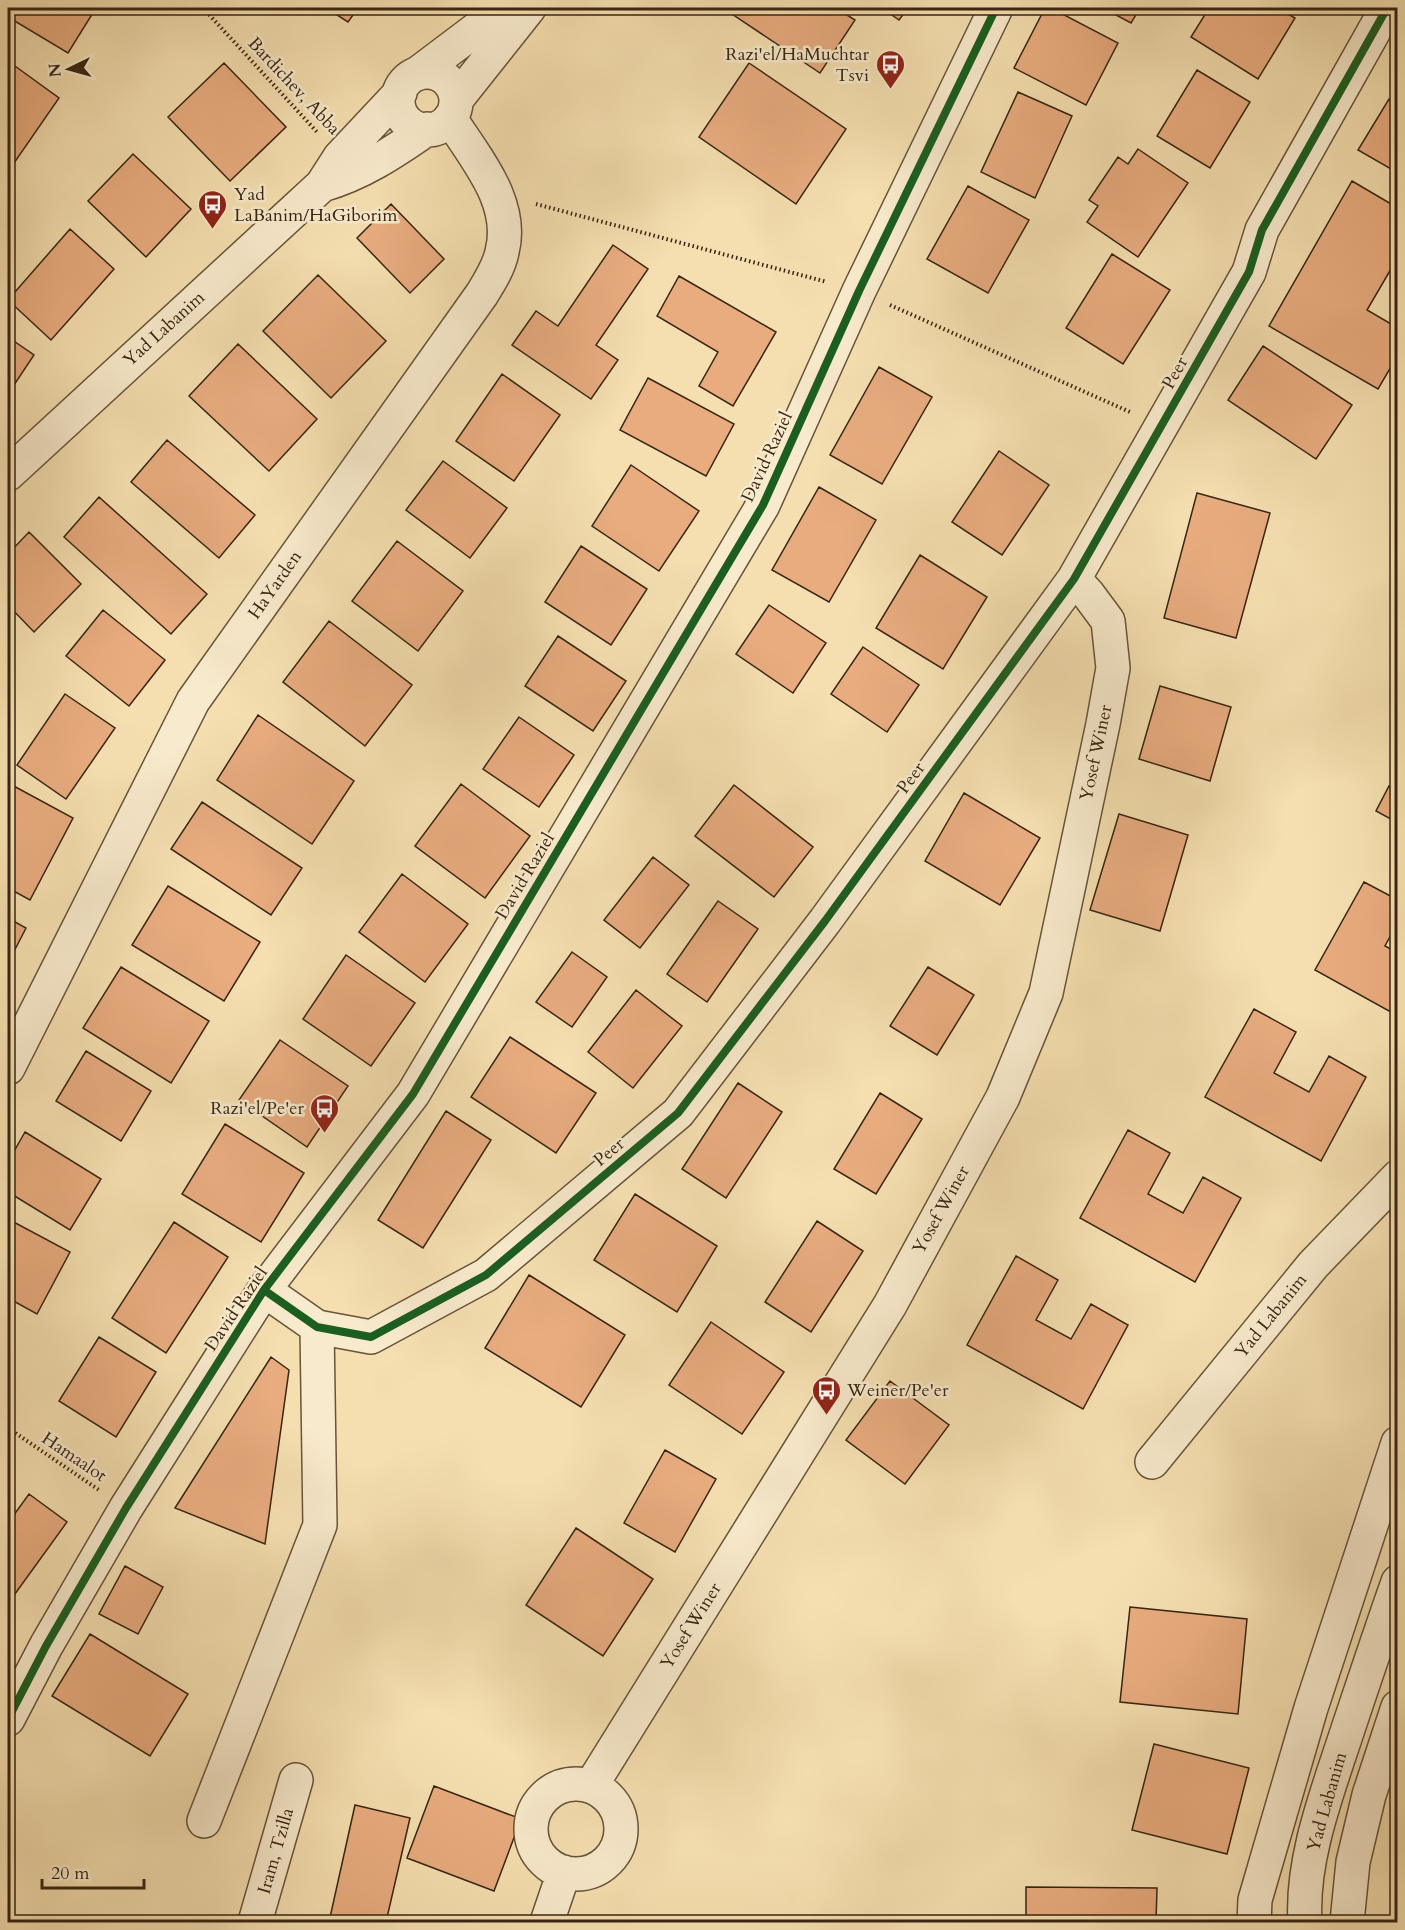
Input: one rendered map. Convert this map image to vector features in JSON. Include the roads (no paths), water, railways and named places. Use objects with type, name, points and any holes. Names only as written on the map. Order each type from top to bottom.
[{"type":"street","name":"Yad Labanim","points":[[8,474],[322,185],[340,157],[408,83],[478,28],[516,8]]},
{"type":"street","name":"Yad Labanim","points":[[322,185],[346,178],[394,152],[444,116],[529,8]]},
{"type":"street","name":"David Raziel","points":[[8,1719],[46,1646],[126,1508],[264,1290],[413,1094],[763,505],[859,291],[996,8]]},
{"type":"street","name":"Peer","points":[[264,1290],[317,1327],[371,1337],[486,1275],[678,1113],[825,921],[1074,579],[1249,272],[1262,230],[1388,8]]},
{"type":"street","points":[[434,72],[443,76],[454,91],[444,116],[418,128],[404,118],[400,110],[408,83],[434,72]]},
{"type":"street","name":"HaYarden","points":[[8,1068],[193,701],[482,294],[496,270],[502,252],[503,208],[497,194],[444,116]]},
{"type":"street","name":"Yosef Winer","points":[[591,1786],[890,1305],[1003,1097],[1046,993],[1113,668],[1108,621],[1074,579]]},
{"type":"street","name":"Yad Labanim","points":[[1152,1462],[1313,1265],[1398,1178]]},
{"type":"street","points":[[204,1821],[320,1525],[317,1327]]},
{"type":"street","points":[[1254,1923],[1255,1900],[1311,1708],[1398,1443]]},
{"type":"street","name":"Yad Labanim","points":[[1305,1923],[1304,1909],[1311,1853],[1328,1790],[1398,1582]]},
{"type":"street","points":[[1347,1923],[1355,1851],[1369,1795],[1398,1707]]},
{"type":"street","name":"Iram, Tzilla","points":[[255,1923],[296,1780]]},
{"type":"street","points":[[576,1783],[591,1786],[605,1794],[614,1805],[620,1818],[621,1832],[618,1846],[600,1867],[587,1873],[573,1874],[559,1871],[546,1863],[536,1851],[531,1837],[531,1821],[536,1806],[547,1794],[560,1786],[576,1783]]},
{"type":"street","points":[[547,1923],[564,1872]]},
{"type":"place","name":"Razi'el/HaMuchtar Tsvi","points":[[890,90]]},
{"type":"place","name":"Yad LaBanim/HaGiborim","points":[[213,230]]},
{"type":"place","name":"Razi'el/Pe'er","points":[[325,1134]]},
{"type":"place","name":"Weiner/Pe'er","points":[[826,1416]]}]
